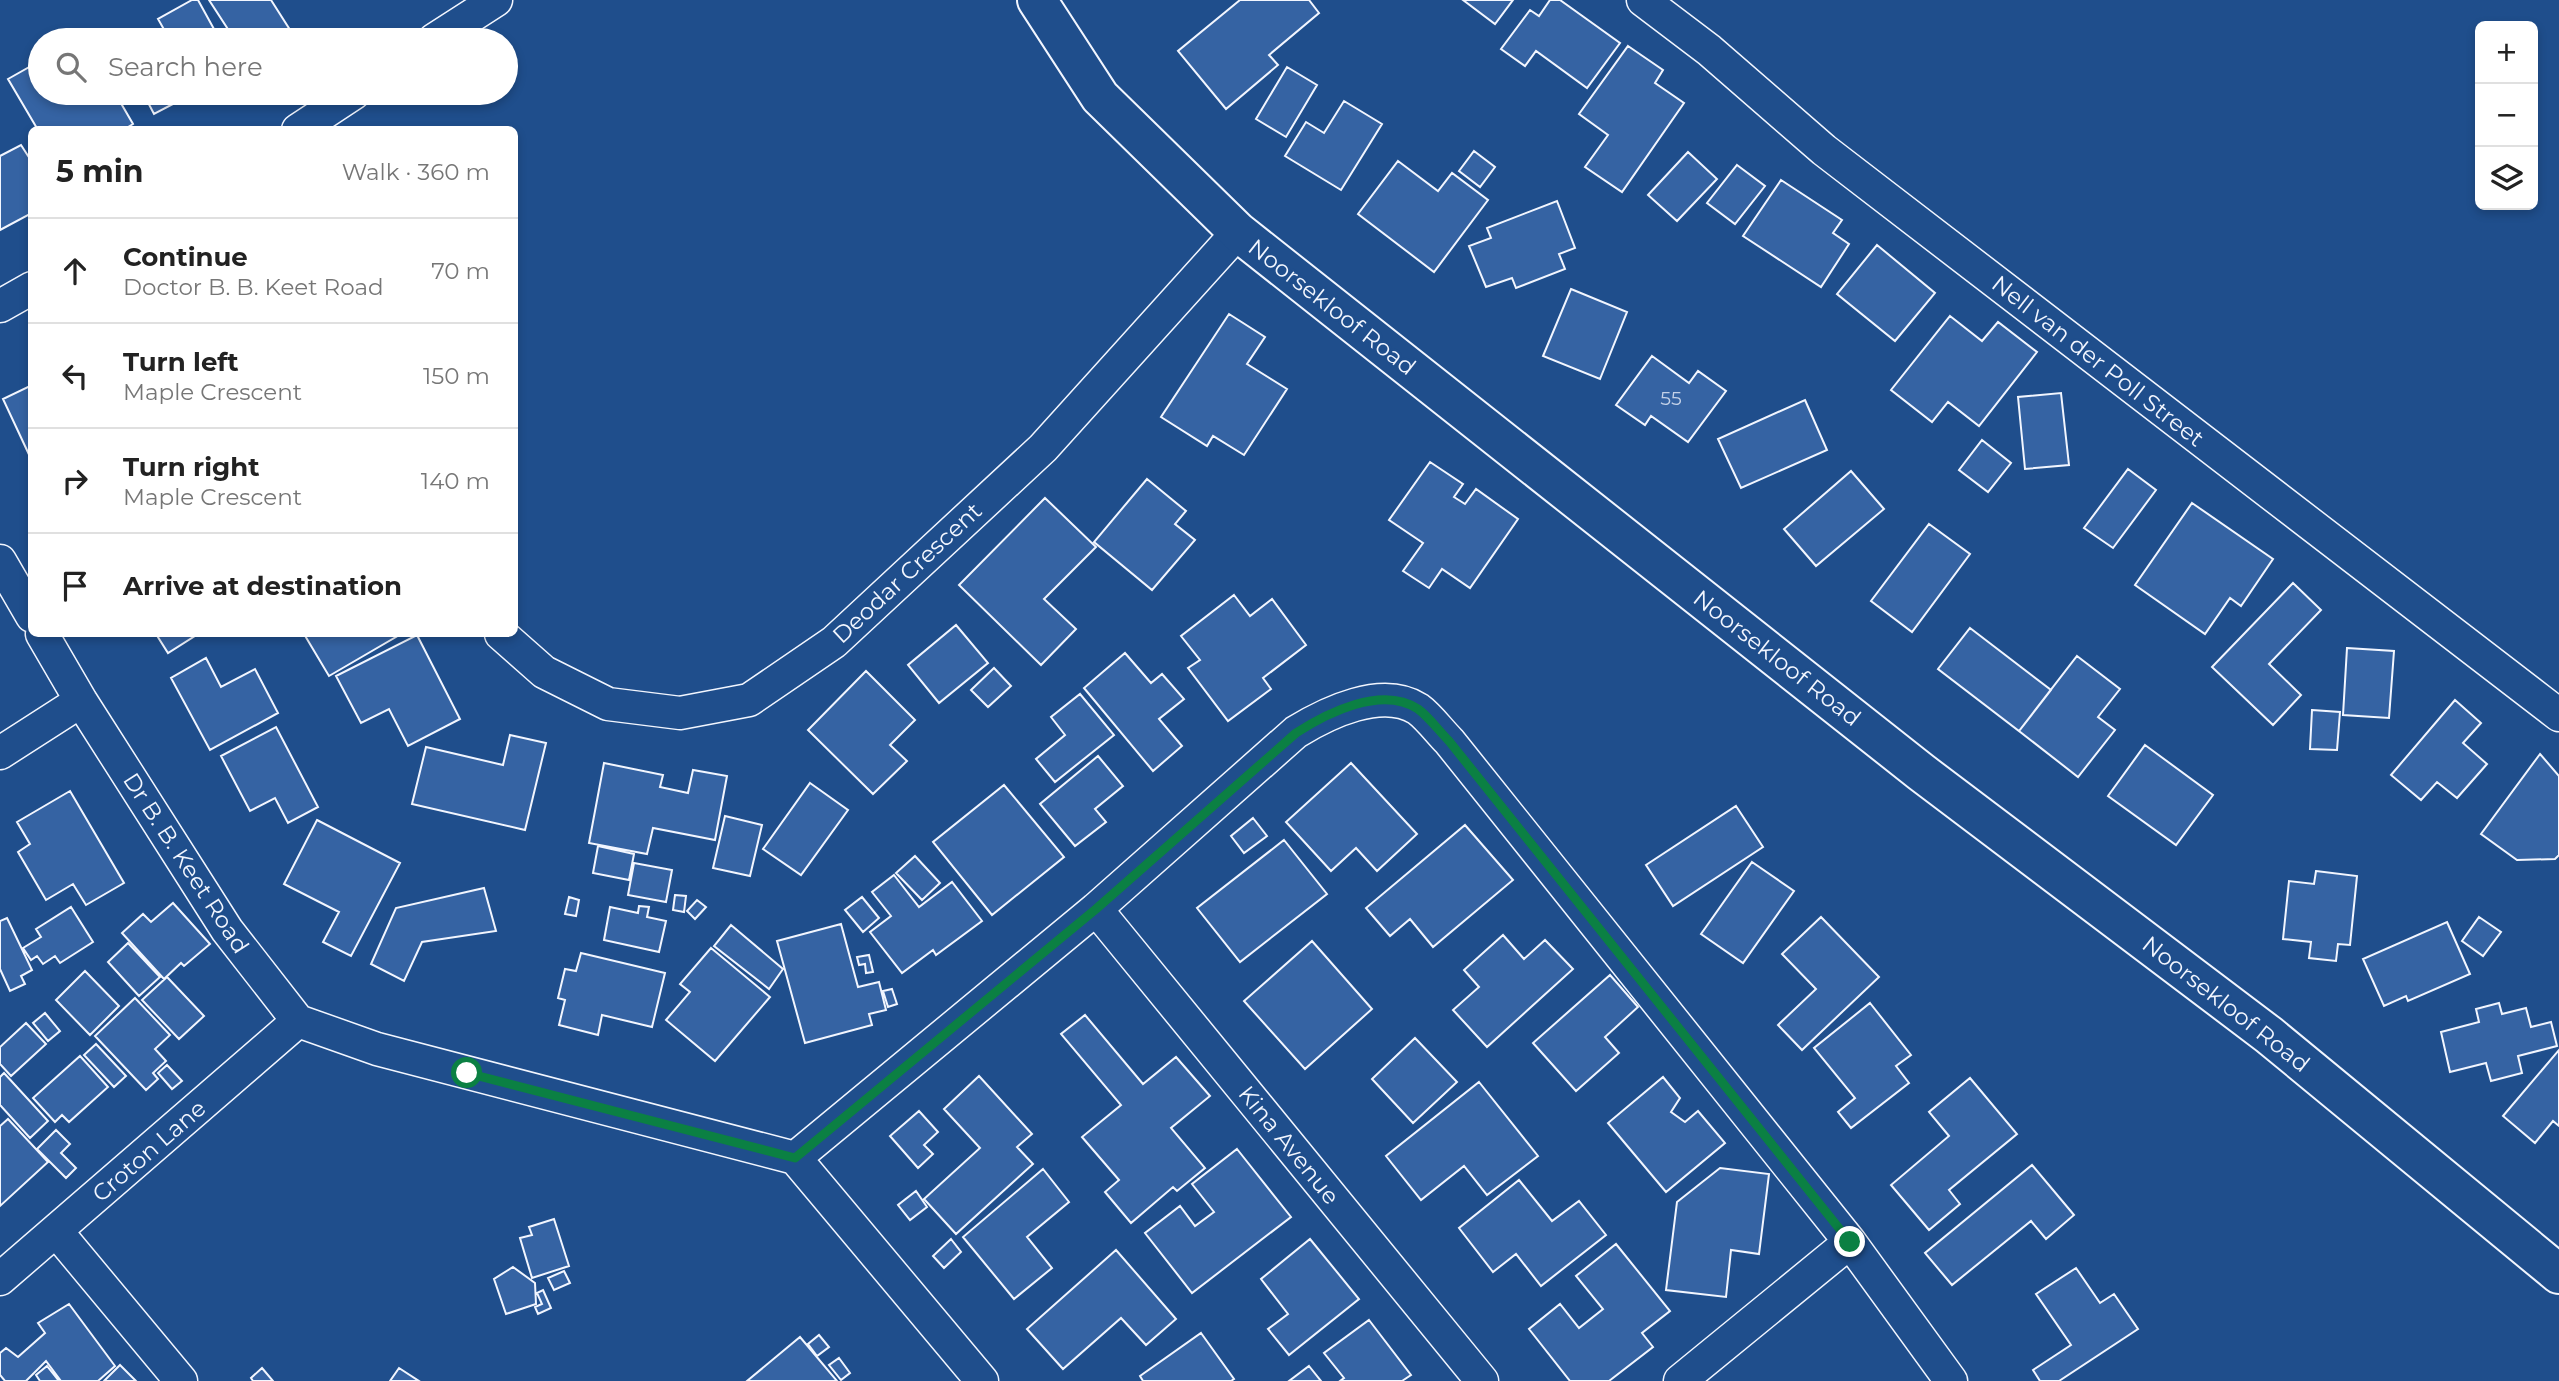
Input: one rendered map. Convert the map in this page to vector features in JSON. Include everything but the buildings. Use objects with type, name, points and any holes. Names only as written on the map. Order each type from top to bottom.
[{"type":"street","name":"Noorsekloof Road","points":[[1037,0],[1100,97],[1238,233],[1921,772],[2269,1035],[2559,1274]]},
{"type":"street","name":"Nell van der Poll Street","points":[[1643,0],[1709,50],[1824,150],[2557,709]]},
{"type":"street","points":[[451,28],[489,2]]},
{"type":"street","points":[[304,126],[336,105]]},
{"type":"street","name":"Deodar Crescent","points":[[504,637],[544,672],[608,704],[680,713],[748,699],[834,642],[1043,448],[1238,233]]},
{"type":"street","points":[[0,306],[28,290]]},
{"type":"street","points":[[0,561],[28,609]]},
{"type":"street","name":"Dr B. B. Keet Road","points":[[44,637],[81,701],[227,930],[298,1021]]},
{"type":"street","points":[[795,1158],[1096,909],[1296,733],[1322,716],[1356,704],[1389,700],[1417,709],[1449,741],[1850,1242],[1951,1381]]},
{"type":"street","points":[[0,753],[81,701]]},
{"type":"street","name":"Kina Avenue","points":[[1096,909],[1482,1381]]},
{"type":"street","points":[[298,1021],[377,1049],[795,1158],[982,1381]]},
{"type":"street","name":"Croton Lane","points":[[0,1279],[298,1021]]},
{"type":"street","points":[[57,1232],[181,1381]]},
{"type":"street","points":[[1680,1381],[1850,1242]]},
{"type":"route","points":[[467,1073],[795,1158],[1096,909],[1296,733],[1322,716],[1356,704],[1389,700],[1417,709],[1449,741],[1850,1242]]}]
